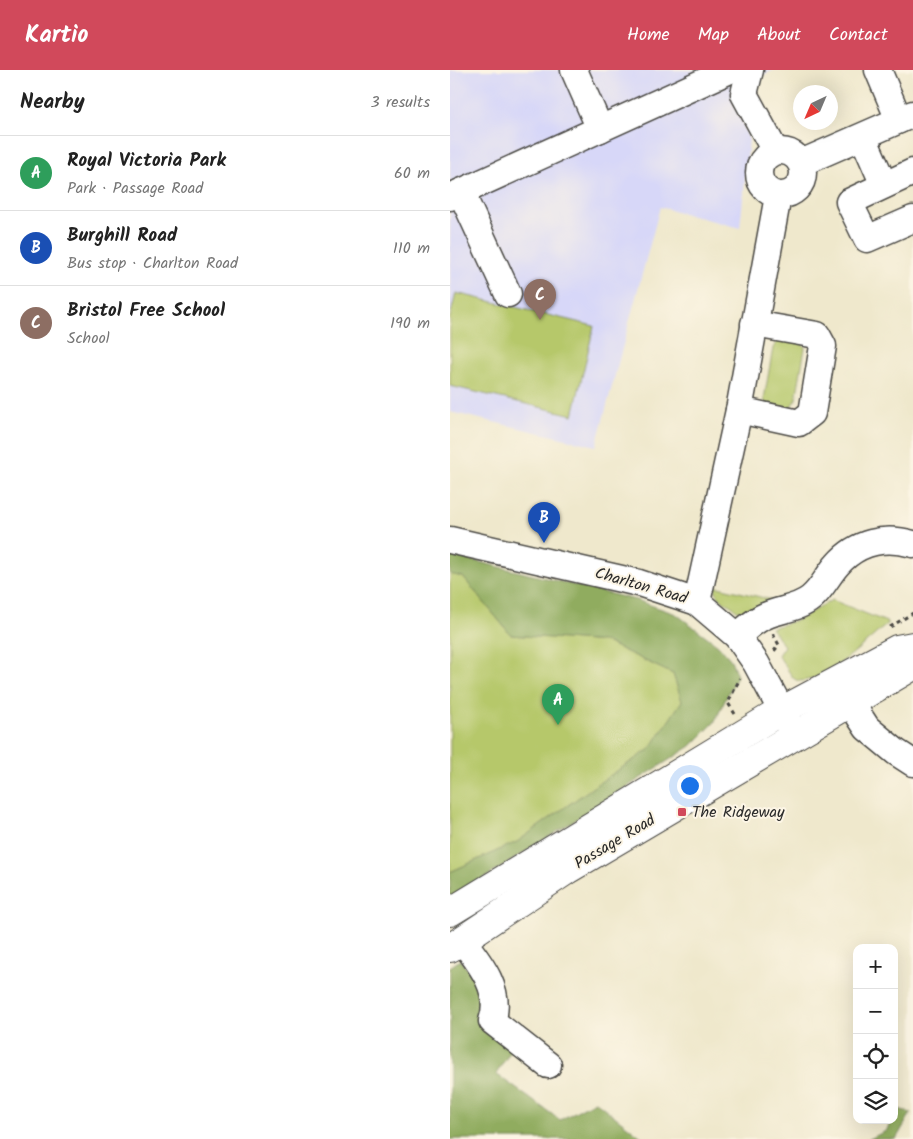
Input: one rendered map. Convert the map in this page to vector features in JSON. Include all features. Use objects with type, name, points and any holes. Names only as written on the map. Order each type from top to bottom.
[{"type":"main road","name":"Passage Road","points":[[450,912],[781,711],[897,649],[913,646]]},
{"type":"main road","name":"Passage Road","points":[[456,944],[568,870],[913,666]]},
{"type":"street","points":[[574,70],[600,128]]},
{"type":"street","points":[[802,163],[906,117],[878,70]]},
{"type":"street","points":[[508,294],[455,195],[725,72],[747,82],[775,151]]},
{"type":"street","points":[[863,137],[884,185]]},
{"type":"street","points":[[775,151],[785,151],[795,155],[802,163],[804,172],[802,182],[796,190],[788,195],[778,196],[767,191],[760,181],[759,169],[764,158],[775,151]]},
{"type":"street","points":[[913,172],[849,202],[867,239],[913,219]]},
{"type":"street","points":[[697,602],[739,410],[778,196]]},
{"type":"street","points":[[739,410],[799,423],[812,413],[823,346],[820,339],[817,335],[754,324]]},
{"type":"street","name":"Charlton Road","points":[[450,540],[640,583],[697,602],[737,636],[756,663],[796,736]]},
{"type":"street","points":[[737,636],[765,616],[796,607],[811,598],[837,565],[853,551],[879,541],[894,540],[913,544]]},
{"type":"street","points":[[836,680],[867,728],[896,752],[913,763]]},
{"type":"street","points":[[456,944],[489,980],[495,1004],[492,1021],[548,1065]]},
{"type":"path","points":[[885,632],[913,613]]},
{"type":"path","points":[[736,717],[728,703],[744,672]]},
{"type":"shaded area","points":[[450,70],[774,70],[761,76],[738,110],[749,140],[740,228],[660,207],[596,446],[450,412]]},
{"type":"green space","points":[[456,293],[594,326],[573,415],[450,386],[450,318]]},
{"type":"green space","points":[[780,338],[802,343],[805,348],[796,399],[789,409],[766,405],[764,399],[773,348]]},
{"type":"green space","points":[[450,555],[636,600],[676,614],[718,645],[731,660],[737,676],[714,723],[691,746],[450,900],[450,872],[517,842],[650,749],[682,701],[673,674],[606,642],[511,635],[463,577],[450,574]]},
{"type":"green space","points":[[450,574],[463,577],[511,635],[606,642],[673,674],[682,701],[650,749],[517,842],[450,872]]},
{"type":"green space","points":[[714,586],[777,601],[740,612],[718,597]]},
{"type":"green space","points":[[832,600],[889,623],[834,668],[821,675],[798,681],[793,678],[778,655],[784,646],[771,628],[797,620]]},
{"type":"green space","points":[[460,960],[521,1035],[496,1074],[560,1120],[595,1101],[644,1139],[450,1139],[450,967]]},
{"type":"green space","points":[[899,1109],[911,1113],[896,1139],[869,1139],[886,1131],[890,1124],[898,1124]]},
{"type":"place","name":"Bristol Free School","points":[[540,320]]},
{"type":"place","name":"Burghill Road","points":[[544,543]]},
{"type":"place","name":"Royal Victoria Park","points":[[558,725]]},
{"type":"place","name":"The Ridgeway","points":[[682,812]]}]
